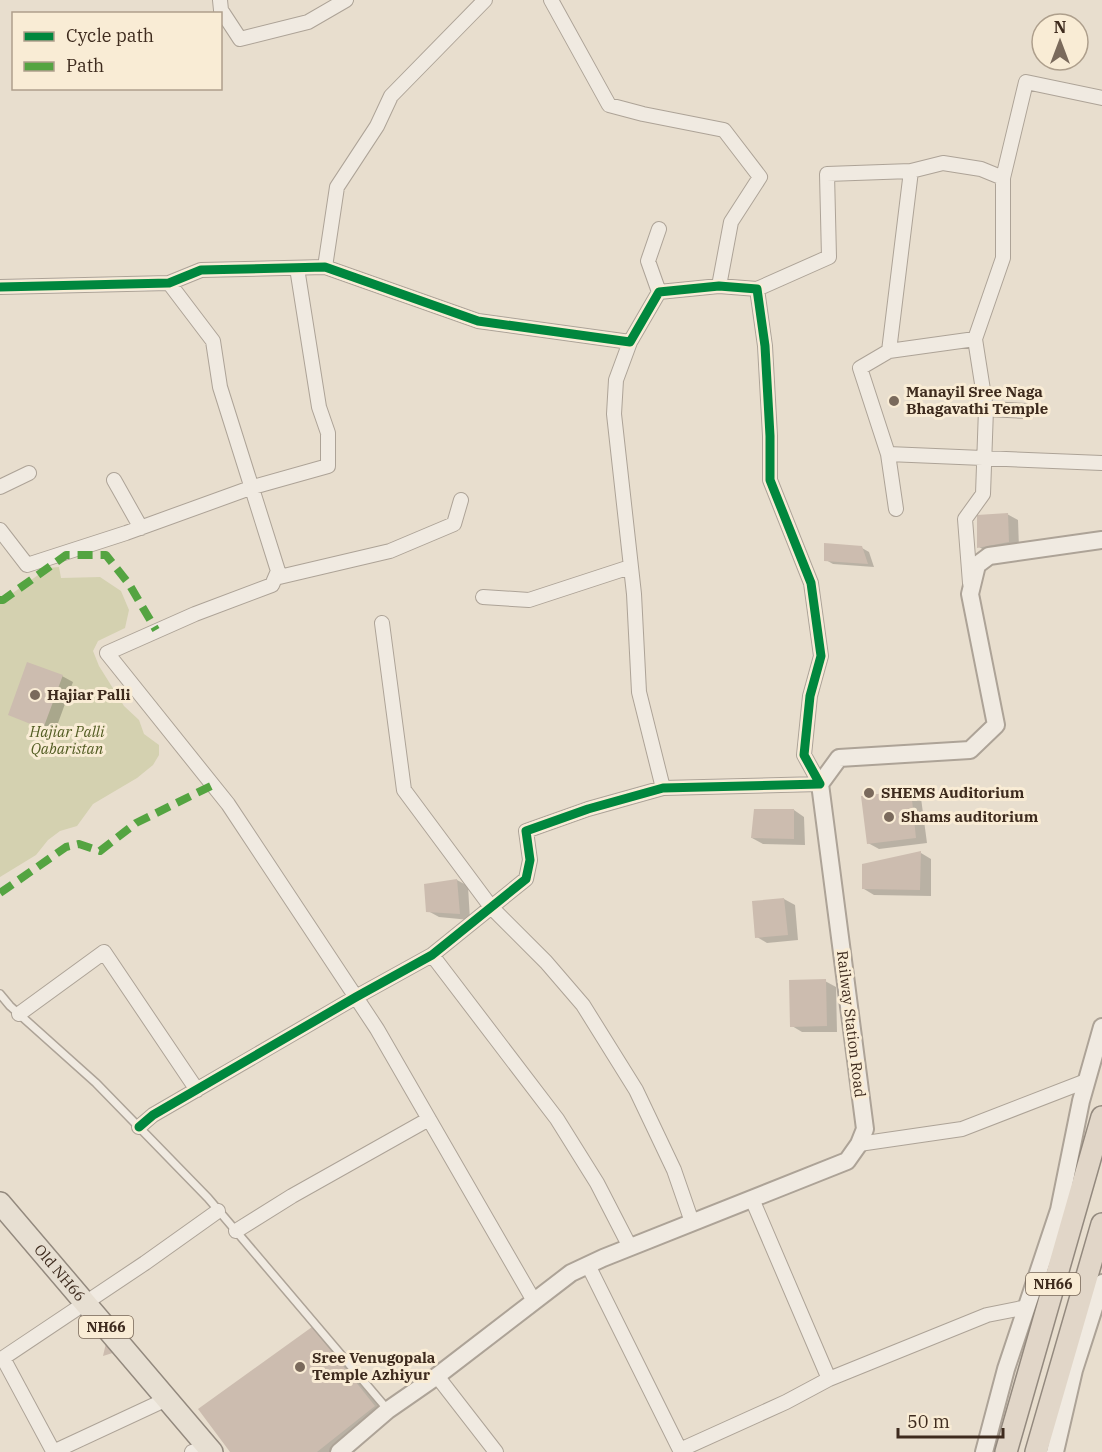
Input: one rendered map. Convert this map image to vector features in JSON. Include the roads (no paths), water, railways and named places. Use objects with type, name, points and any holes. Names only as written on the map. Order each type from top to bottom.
[{"type":"highway","name":"NH66","points":[[1006,1452],[1102,1117]]},
{"type":"highway","name":"NH66","points":[[1036,1452],[1102,1224]]},
{"type":"main road","name":"Old NH66","points":[[0,1203],[167,1399],[204,1450]]},
{"type":"street","points":[[220,0],[221,10],[240,39],[308,22],[346,0]]},
{"type":"street","points":[[325,267],[337,187],[377,126],[391,96],[485,0]]},
{"type":"street","points":[[551,0],[609,105],[724,130],[759,177],[731,222],[719,286]]},
{"type":"street","points":[[820,784],[839,758],[970,750],[996,725],[970,594],[965,519],[982,494],[985,458],[986,409],[975,339],[1004,258],[1003,178],[1026,82],[1102,98]]},
{"type":"street","points":[[659,292],[719,286],[757,289],[829,257],[827,174],[911,171],[943,163],[981,169],[1003,178]]},
{"type":"street","points":[[889,351],[911,171]]},
{"type":"street","points":[[659,229],[648,261],[659,292],[630,342],[616,380],[614,414],[630,567],[639,692],[663,788]]},
{"type":"street","points":[[0,287],[169,283],[201,270],[325,267],[478,321],[630,342]]},
{"type":"street","points":[[0,530],[27,565],[141,528],[253,487],[328,466],[328,433],[319,406],[297,268]]},
{"type":"street","points":[[169,283],[213,341],[220,387],[278,571],[272,585],[195,614],[107,653],[228,804],[356,997],[377,1029],[534,1301]]},
{"type":"street","points":[[757,289],[765,346],[770,480],[811,583],[817,625],[820,656],[810,696],[804,755],[820,784]]},
{"type":"street","points":[[896,509],[888,454],[860,368],[889,351],[975,339]]},
{"type":"street","points":[[986,409],[1027,411]]},
{"type":"street","points":[[888,454],[1102,463]]},
{"type":"street","points":[[0,487],[29,473]]},
{"type":"street","points":[[114,480],[141,528]]},
{"type":"street","points":[[275,578],[390,551],[454,524],[461,500]]},
{"type":"street","points":[[970,594],[977,565],[989,556],[1102,540]]},
{"type":"street","points":[[483,597],[529,600],[630,567]]},
{"type":"street","points":[[382,623],[404,790],[491,907],[546,962],[583,1005],[636,1090],[674,1170],[692,1222]]},
{"type":"street","points":[[139,1127],[153,1115],[432,955],[526,879],[530,860],[526,831],[588,809],[663,788],[820,784]]},
{"type":"street","name":"Railway Station Road","points":[[820,784],[865,1129],[859,1144]]},
{"type":"street","points":[[19,1014],[104,952],[197,1090]]},
{"type":"street","points":[[432,955],[556,1119],[597,1183],[630,1247]]},
{"type":"street","points":[[984,1452],[1006,1369],[1059,1210],[1086,1082],[1102,1027]]},
{"type":"street","points":[[339,1452],[388,1410],[437,1376],[571,1273],[630,1247],[848,1161],[859,1144],[962,1129],[1086,1082]]},
{"type":"street","points":[[236,1231],[292,1196],[429,1119]]},
{"type":"street","points":[[752,1199],[829,1379]]},
{"type":"street","points":[[167,1399],[53,1452],[2,1359],[218,1211]]},
{"type":"street","points":[[588,1265],[680,1451],[786,1402],[829,1379],[987,1315],[1027,1307]]},
{"type":"street","points":[[1054,1452],[1074,1370],[1102,1283]]},
{"type":"street","points":[[437,1376],[496,1452]]},
{"type":"lane","points":[[0,994],[96,1083],[218,1211],[388,1410]]},
{"type":"place","name":"Manayil Sree Naga Bhagavathi Temple","points":[[894,401]]},
{"type":"place","name":"Hajiar Palli","points":[[35,695]]},
{"type":"place","name":"SHEMS Auditorium","points":[[869,793]]},
{"type":"place","name":"Shams auditorium","points":[[889,817]]},
{"type":"place","name":"Sree Venugopala Temple Azhiyur","points":[[300,1367]]},
{"type":"park label","name":"Hajiar Palli Qabaristan","points":[[67,740]]}]
